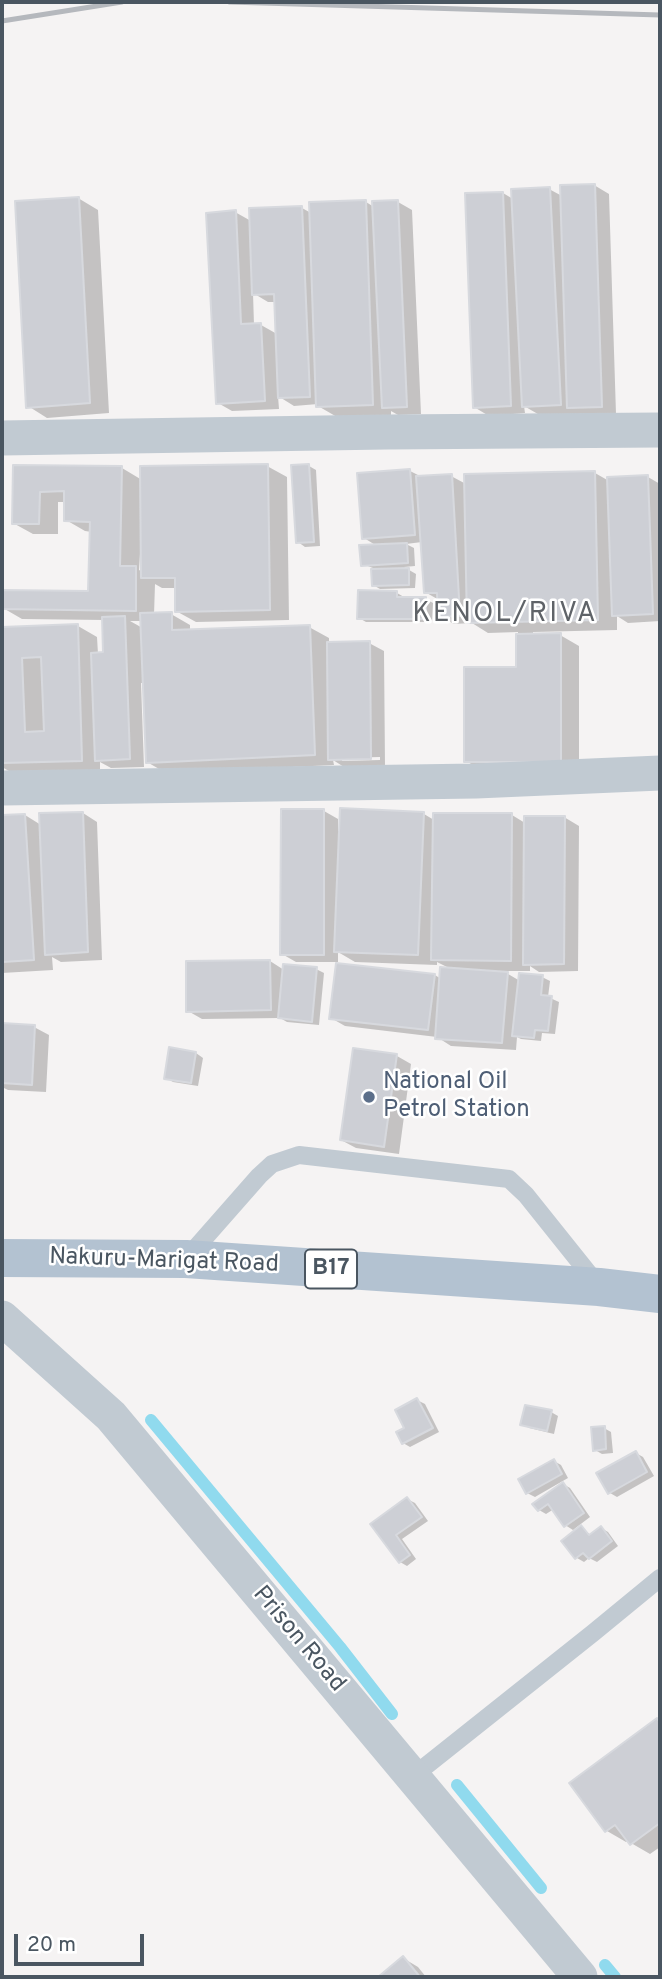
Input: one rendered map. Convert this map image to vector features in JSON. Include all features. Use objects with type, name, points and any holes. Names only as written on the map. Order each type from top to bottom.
[{"type":"main road","name":"Nakuru-Marigat Road","points":[[2,1258],[186,1259],[599,1287],[660,1294]]},
{"type":"street","points":[[2,438],[660,430]]},
{"type":"street","points":[[2,788],[476,781],[660,773]]},
{"type":"street","name":"Prison Road","points":[[2,1318],[111,1416],[580,1977]]},
{"type":"lane","points":[[186,1259],[272,1164],[299,1155],[509,1179],[526,1195],[599,1287]]},
{"type":"lane","points":[[412,1777],[660,1578]]},
{"type":"building","points":[[595,184],[602,407],[567,408],[560,185]]},
{"type":"building","points":[[550,187],[561,405],[522,407],[511,189]]},
{"type":"building","points":[[503,192],[511,406],[473,408],[465,193]]},
{"type":"building","points":[[79,197],[90,403],[26,408],[15,201]]},
{"type":"building","points":[[366,200],[373,405],[316,407],[309,202]]},
{"type":"building","points":[[398,200],[407,407],[382,408],[372,201]]},
{"type":"building","points":[[302,206],[310,397],[278,398],[274,294],[252,295],[249,208]]},
{"type":"building","points":[[236,210],[241,324],[261,323],[265,401],[216,404],[206,213]]},
{"type":"building","points":[[268,464],[270,610],[175,612],[175,578],[141,578],[140,466]]},
{"type":"building","points":[[309,464],[314,542],[296,543],[291,465]]},
{"type":"building","points":[[13,465],[122,466],[120,566],[136,566],[136,611],[2,609],[2,590],[88,591],[90,522],[64,521],[64,491],[40,492],[39,524],[12,524]]},
{"type":"building","points":[[410,469],[415,535],[362,539],[357,473]]},
{"type":"building","points":[[595,471],[598,620],[467,623],[464,474]]},
{"type":"building","points":[[452,474],[460,616],[438,617],[437,593],[424,593],[416,476]]},
{"type":"building","points":[[648,475],[653,614],[612,616],[607,477]]},
{"type":"building","points":[[407,543],[408,563],[361,566],[359,545]]},
{"type":"building","points":[[409,568],[409,585],[372,586],[371,569]]},
{"type":"building","points":[[358,590],[397,591],[397,597],[426,597],[426,619],[357,619]]},
{"type":"building","points":[[172,612],[172,630],[310,625],[315,755],[146,763],[140,613]]},
{"type":"building","points":[[125,616],[130,759],[95,761],[91,653],[103,652],[102,617]]},
{"type":"building","points":[[78,624],[82,761],[2,763],[2,627]],"holes":[[[41,657],[44,731],[25,732],[22,658]]]},
{"type":"building","points":[[561,633],[561,762],[464,762],[464,667],[516,667],[516,634]]},
{"type":"building","points":[[370,641],[371,759],[328,760],[327,642]]},
{"type":"building","points":[[340,808],[424,812],[418,955],[334,952]]},
{"type":"building","points":[[281,809],[324,809],[324,955],[280,955]]},
{"type":"building","points":[[83,812],[88,952],[45,955],[39,813]]},
{"type":"building","points":[[433,813],[512,813],[511,961],[431,960]]},
{"type":"building","points":[[25,814],[34,960],[2,962],[2,815]]},
{"type":"building","points":[[524,816],[565,816],[564,964],[523,965]]},
{"type":"building","points":[[270,960],[271,1010],[186,1012],[186,961]]},
{"type":"building","points":[[336,963],[435,974],[428,1030],[329,1019]]},
{"type":"building","points":[[283,964],[317,967],[312,1022],[278,1018]]},
{"type":"building","points":[[440,967],[508,972],[502,1043],[435,1039]]},
{"type":"building","points":[[519,973],[543,975],[541,995],[552,996],[548,1031],[535,1030],[534,1038],[512,1036]]},
{"type":"building","points":[[2,1023],[35,1025],[32,1085],[2,1083]]},
{"type":"building","points":[[169,1047],[196,1052],[191,1083],[164,1079]]},
{"type":"building","name":"National Oil Petrol Station","points":[[353,1048],[397,1054],[384,1147],[340,1140]]},
{"type":"building","points":[[417,1398],[433,1428],[402,1444],[396,1432],[404,1428],[395,1410]]},
{"type":"building","points":[[525,1405],[552,1410],[547,1431],[520,1425]]},
{"type":"building","points":[[605,1426],[606,1449],[593,1451],[591,1427]]},
{"type":"building","points":[[636,1451],[647,1472],[608,1494],[596,1473]]},
{"type":"building","points":[[554,1459],[562,1474],[526,1494],[518,1479]]},
{"type":"building","points":[[563,1482],[584,1513],[564,1527],[548,1504],[538,1511],[532,1504]]},
{"type":"building","points":[[407,1497],[422,1517],[396,1535],[410,1555],[399,1563],[370,1524]]},
{"type":"building","points":[[581,1525],[589,1535],[601,1526],[612,1541],[589,1559],[583,1553],[575,1559],[561,1541]]},
{"type":"building","points":[[657,1718],[660,1723],[660,1823],[630,1845],[615,1825],[605,1832],[569,1783]]},
{"type":"building","points":[[403,1956],[420,1977],[378,1977]]},
{"type":"waterway","points":[[151,1420],[340,1647],[392,1714]]},
{"type":"waterway","points":[[457,1785],[541,1888]]},
{"type":"waterway","points":[[605,1965],[615,1977]]},
{"type":"railway","points":[[2,21],[122,2]]},
{"type":"railway","points":[[229,2],[660,15]]},
{"type":"place","name":"National Oil Petrol Station","points":[[369,1097]]},
{"type":"district","name":"KENOL/RIVA","points":[[505,615]]}]
